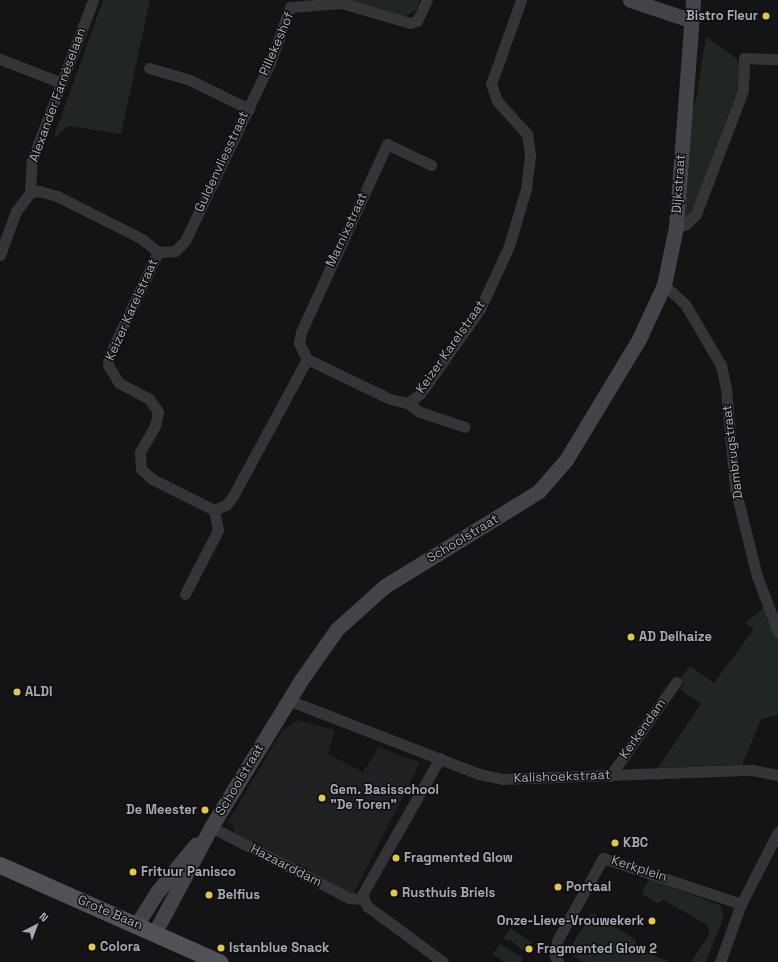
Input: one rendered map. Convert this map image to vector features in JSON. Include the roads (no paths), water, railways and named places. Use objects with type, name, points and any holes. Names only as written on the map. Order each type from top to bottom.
[{"type":"main road","points":[[630,0],[690,20]]},
{"type":"main road","name":"Dijkstraat","points":[[676,227],[690,20],[693,0]]},
{"type":"main road","name":"Schoolstraat","points":[[156,932],[211,827],[320,650],[361,605],[404,574],[521,505],[552,478],[604,400],[639,339],[664,285],[676,227]]},
{"type":"main road","name":"Schoolstraat","points":[[137,924],[158,892],[211,827]]},
{"type":"main road","name":"Grote Baan","points":[[0,865],[156,932],[220,962]]},
{"type":"street","name":"Alexander Farnèselaan","points":[[30,193],[32,160],[93,0]]},
{"type":"street","name":"Pillekeshof","points":[[249,108],[290,7],[341,3],[410,23],[416,21],[427,0]]},
{"type":"street","name":"Keizer Karelstraat","points":[[408,403],[420,394],[480,309],[509,246],[522,203],[530,144],[519,123],[497,101],[492,84],[521,0]]},
{"type":"street","points":[[0,58],[62,82]]},
{"type":"street","name":"Dijkstraat","points":[[676,227],[685,225],[696,214],[743,90],[744,58],[778,59]]},
{"type":"street","name":"Guldenvliesstraat","points":[[149,68],[190,80],[249,108],[185,241],[174,251],[158,252]]},
{"type":"street","name":"Marnixstraat","points":[[307,359],[299,343],[301,332],[387,144],[430,165]]},
{"type":"street","name":"Keizer Karelstraat","points":[[30,193],[39,191],[57,196],[142,239],[158,252],[109,356],[108,365],[119,383],[149,399],[158,412],[155,426],[140,452],[141,469],[152,480],[214,510]]},
{"type":"street","points":[[0,255],[16,211],[30,193]]},
{"type":"street","name":"Dambrugstraat","points":[[664,285],[685,304],[720,365],[726,389],[735,488],[757,576],[778,632]]},
{"type":"street","points":[[185,594],[218,530],[214,510],[226,505],[233,496],[307,359]]},
{"type":"street","name":"Keizer Karelstraat","points":[[307,359],[390,399],[408,403],[420,412],[465,427]]},
{"type":"street","name":"Kerkendam","points":[[610,776],[676,682]]},
{"type":"street","name":"Kalishoekstraat","points":[[288,700],[440,758],[502,779],[752,770],[778,775]]},
{"type":"street","points":[[440,758],[363,892],[363,899],[367,906],[443,962]]},
{"type":"street","name":"Hazaarddam","points":[[211,827],[349,898],[363,899]]},
{"type":"street","points":[[720,962],[741,904],[778,832]]},
{"type":"street","name":"Kerkplein","points":[[558,962],[555,956],[556,941],[603,858],[741,904]]},
{"type":"place","name":"Bistro Fleur","points":[[766,16]]},
{"type":"place","name":"AD Delhaize","points":[[631,637]]},
{"type":"place","name":"ALDI","points":[[17,692]]},
{"type":"place","name":"Gem. Basisschool \"De Toren\"","points":[[322,798]]},
{"type":"place","name":"De Meester","points":[[205,810]]},
{"type":"place","name":"KBC","points":[[615,843]]},
{"type":"place","name":"Fragmented Glow","points":[[396,858]]},
{"type":"place","name":"Frituur Panisco","points":[[133,872]]},
{"type":"place","name":"Portaal","points":[[558,887]]},
{"type":"place","name":"Rusthuis Briels","points":[[394,893]]},
{"type":"place","name":"Belfius","points":[[209,895]]},
{"type":"place","name":"Onze-Lieve-Vrouwekerk","points":[[652,921]]},
{"type":"place","name":"Colora","points":[[92,947]]},
{"type":"place","name":"Istanblue Snack","points":[[221,948]]},
{"type":"place","name":"Fragmented Glow 2","points":[[529,949]]}]
